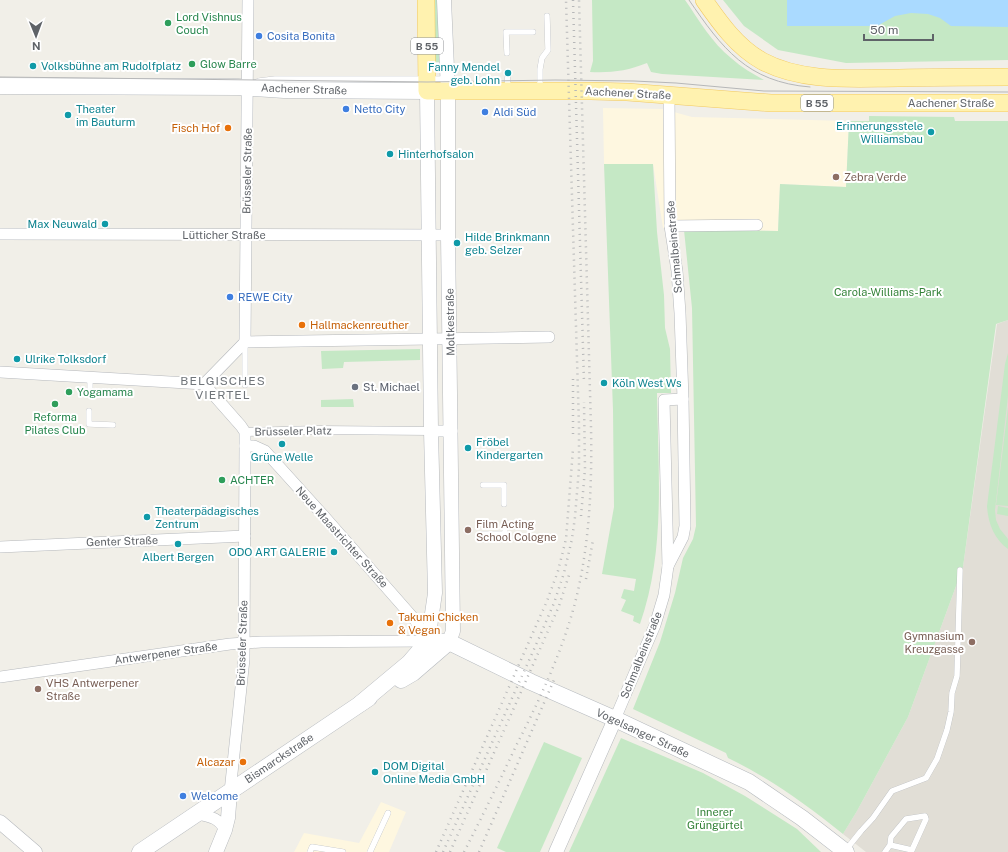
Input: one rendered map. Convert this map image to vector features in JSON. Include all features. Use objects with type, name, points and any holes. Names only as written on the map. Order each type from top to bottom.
[{"type":"main road","name":"Moltkestraße","points":[[426,0],[427,85]]},
{"type":"main road","points":[[704,0],[732,37],[752,54],[762,61],[808,76],[838,78],[1008,77]]},
{"type":"main road","name":"Aachener Straße","points":[[4,84],[247,87],[284,90],[448,85],[508,91],[606,91],[771,103],[1008,103]]},
{"type":"main road","name":"Vogelsanger Straße","points":[[428,641],[449,642],[537,685],[749,782],[802,818],[846,852]]},
{"type":"main road","name":"Bismarckstraße","points":[[361,703],[409,663],[428,641]]},
{"type":"main road","name":"Bismarckstraße","points":[[140,852],[361,703],[413,673],[449,642]]},
{"type":"street","name":"Brüsseler Straße","points":[[245,342],[248,0]]},
{"type":"street","name":"Moltkestraße","points":[[444,0],[448,85],[448,235],[455,535],[454,631],[449,642]]},
{"type":"street","name":"Moltkestraße","points":[[427,85],[431,431],[435,593],[428,641]]},
{"type":"street","name":"Schmalbeinstraße","points":[[668,566],[683,537],[684,526],[683,400],[680,313],[670,226],[669,95]]},
{"type":"street","points":[[670,226],[757,225]]},
{"type":"street","name":"Lütticher Straße","points":[[0,234],[448,235]]},
{"type":"street","points":[[0,372],[204,384],[245,342],[549,337]]},
{"type":"street","name":"Brüsseler Platz","points":[[204,384],[245,432],[318,430],[452,431]]},
{"type":"street","name":"Schmalbeinstraße","points":[[614,719],[655,624],[664,595],[668,566],[664,400],[683,400]]},
{"type":"street","name":"Brüsseler Straße","points":[[216,852],[228,818],[244,659],[245,432]]},
{"type":"street","name":"Neue Maastrichter Straße","points":[[246,446],[254,446],[265,451],[415,620],[428,641]]},
{"type":"street","name":"Genter Straße","points":[[0,547],[245,536]]},
{"type":"street","name":"Antwerpener Straße","points":[[0,677],[230,644],[261,642],[428,641]]},
{"type":"street","points":[[556,852],[614,719]]},
{"type":"street","points":[[198,814],[216,818],[222,823],[225,830]]},
{"type":"street","points":[[0,822],[36,852]]},
{"type":"lane","points":[[540,90],[540,69],[542,58],[548,50],[547,16]]},
{"type":"lane","points":[[507,52],[506,32],[533,32]]},
{"type":"lane","points":[[507,72],[508,91]]},
{"type":"lane","points":[[245,342],[245,385]]},
{"type":"lane","points":[[90,377],[90,390]]},
{"type":"lane","points":[[90,411],[89,424],[113,425]]},
{"type":"lane","points":[[483,485],[504,485],[504,504]]},
{"type":"lane","points":[[483,534],[505,534],[505,522]]},
{"type":"lane","name":"Vogelsanger Straße","points":[[846,852],[892,791],[926,778],[937,759],[947,730],[951,712],[952,694],[957,676],[960,570]]},
{"type":"lane","points":[[370,852],[388,813]]},
{"type":"lane","points":[[885,852],[890,845],[891,837],[906,818],[925,816],[926,819],[912,850],[890,845]]},
{"type":"lane","points":[[310,852],[312,847],[343,852]]},
{"type":"shaded area","points":[[603,108],[663,109],[692,117],[849,121],[846,187],[780,184],[778,231],[663,228],[653,164],[604,164]]},
{"type":"shaded area","name":"Gymnasium Kreuzgasse","points":[[1008,320],[1008,852],[866,852],[843,834],[908,717],[963,567],[997,324]]},
{"type":"shaded area","points":[[381,802],[406,812],[389,852],[294,852],[304,833],[359,843]]},
{"type":"green space","points":[[435,0],[437,0],[442,62],[434,62]]},
{"type":"green space","points":[[592,0],[685,0],[706,31],[724,52],[751,73],[764,80],[662,74],[651,72],[647,63],[619,71],[590,72],[593,61]]},
{"type":"green space","points":[[723,0],[1008,0],[1008,60],[846,63],[778,50],[744,26]]},
{"type":"green space","name":"Carola-Williams-Park","points":[[869,116],[954,117],[955,121],[1008,121],[1008,320],[996,324],[963,567],[908,717],[843,834],[788,793],[759,774],[728,758],[726,753],[633,709],[660,642],[675,593],[683,558],[693,539],[696,526],[692,308],[684,230],[778,231],[780,184],[846,187],[849,121],[869,121]]},
{"type":"green space","points":[[604,164],[653,164],[657,232],[664,295],[665,328],[670,349],[671,393],[657,393],[659,510],[657,539],[654,568],[640,624],[633,621],[634,616],[621,611],[626,600],[621,598],[624,589],[634,591],[636,579],[602,574],[614,507],[613,410]]},
{"type":"green space","points":[[420,349],[420,360],[344,362],[343,368],[322,369],[321,351]]},
{"type":"green space","points":[[1008,353],[1008,396],[995,510],[996,520],[1000,529],[1008,539],[1008,549],[995,535],[990,524],[987,506],[1005,364]]},
{"type":"green space","points":[[353,399],[354,407],[321,407],[321,400]]},
{"type":"green space","points":[[1008,407],[1008,506],[996,505]]},
{"type":"green space","points":[[998,506],[1008,508],[1008,516],[997,514]]},
{"type":"green space","name":"Innerer Grüngürtel","points":[[621,738],[703,773],[745,796],[797,829],[821,852],[569,852]]},
{"type":"green space","points":[[544,742],[582,758],[540,852],[506,852],[497,848]]},
{"type":"water","points":[[787,0],[1008,0],[1008,27],[951,26],[940,18],[928,14],[911,13],[895,16],[877,26],[787,26]]},
{"type":"tram line","points":[[689,0],[713,33],[738,60],[769,78],[788,84],[810,87]]},
{"type":"tram line","points":[[0,77],[427,82],[555,80],[634,81],[676,83],[764,91],[1008,92]]},
{"type":"railway","points":[[443,852],[554,603],[564,573],[572,539],[579,468],[579,425],[566,0]]},
{"type":"railway","points":[[573,0],[584,382]]},
{"type":"railway","points":[[464,852],[553,668],[574,607],[586,547],[591,487],[591,427],[579,0]]},
{"type":"railway","points":[[573,379],[573,435]]},
{"type":"railway","points":[[581,516],[585,469],[584,402]]},
{"type":"railway","points":[[436,852],[547,601],[558,571],[566,539],[573,449]]},
{"type":"railway","points":[[586,579],[593,540]]},
{"type":"railway","points":[[450,852],[559,606],[570,572]]},
{"type":"railway","points":[[479,852],[554,680]]},
{"type":"place","name":"Lord Vishnus Couch","points":[[168,23]]},
{"type":"place","name":"Cosita Bonita","points":[[259,36]]},
{"type":"place","name":"Glow Barre","points":[[192,64]]},
{"type":"place","name":"Volksbühne am Rudolfplatz","points":[[33,66]]},
{"type":"place","name":"Fanny Mendel geb. Lohn","points":[[508,73]]},
{"type":"place","name":"Netto City","points":[[346,109]]},
{"type":"place","name":"Aldi Süd","points":[[485,112]]},
{"type":"place","name":"Theater im Bauturm","points":[[68,115]]},
{"type":"place","name":"Fisch Hof","points":[[228,128]]},
{"type":"place","name":"Erinnerungsstele Williamsbau","points":[[931,132]]},
{"type":"place","name":"Hinterhofsalon","points":[[390,154]]},
{"type":"place","name":"Zebra Verde","points":[[836,177]]},
{"type":"place","name":"Max Neuwald","points":[[105,224]]},
{"type":"place","name":"Hilde Brinkmann geb. Selzer","points":[[457,243]]},
{"type":"place","name":"REWE City","points":[[230,297]]},
{"type":"place","name":"Hallmackenreuther","points":[[302,325]]},
{"type":"place","name":"Ulrike Tolksdorf","points":[[17,359]]},
{"type":"place","name":"Köln West Ws","points":[[604,383]]},
{"type":"place","name":"St. Michael","points":[[355,387]]},
{"type":"place","name":"Yogamama","points":[[69,392]]},
{"type":"place","name":"Reforma Pilates Club","points":[[55,404]]},
{"type":"place","name":"Grüne Welle","points":[[282,444]]},
{"type":"place","name":"Fröbel Kindergarten","points":[[468,448]]},
{"type":"place","name":"ACHTER","points":[[222,480]]},
{"type":"place","name":"Theaterpädagisches Zentrum","points":[[147,517]]},
{"type":"place","name":"Film Acting School Cologne","points":[[468,530]]},
{"type":"place","name":"Albert Bergen","points":[[178,544]]},
{"type":"place","name":"ODO ART GALERIE","points":[[334,552]]},
{"type":"place","name":"Takumi Chicken & Vegan","points":[[390,623]]},
{"type":"place","name":"Gymnasium Kreuzgasse","points":[[972,642]]},
{"type":"place","name":"VHS Antwerpener Straße","points":[[38,689]]},
{"type":"place","name":"Alcazar","points":[[243,762]]},
{"type":"place","name":"DOM Digital Online Media GmbH","points":[[375,772]]},
{"type":"place","name":"Welcome","points":[[183,796]]},
{"type":"district","name":"BELGISCHES VIERTEL","points":[[223,388]]}]
